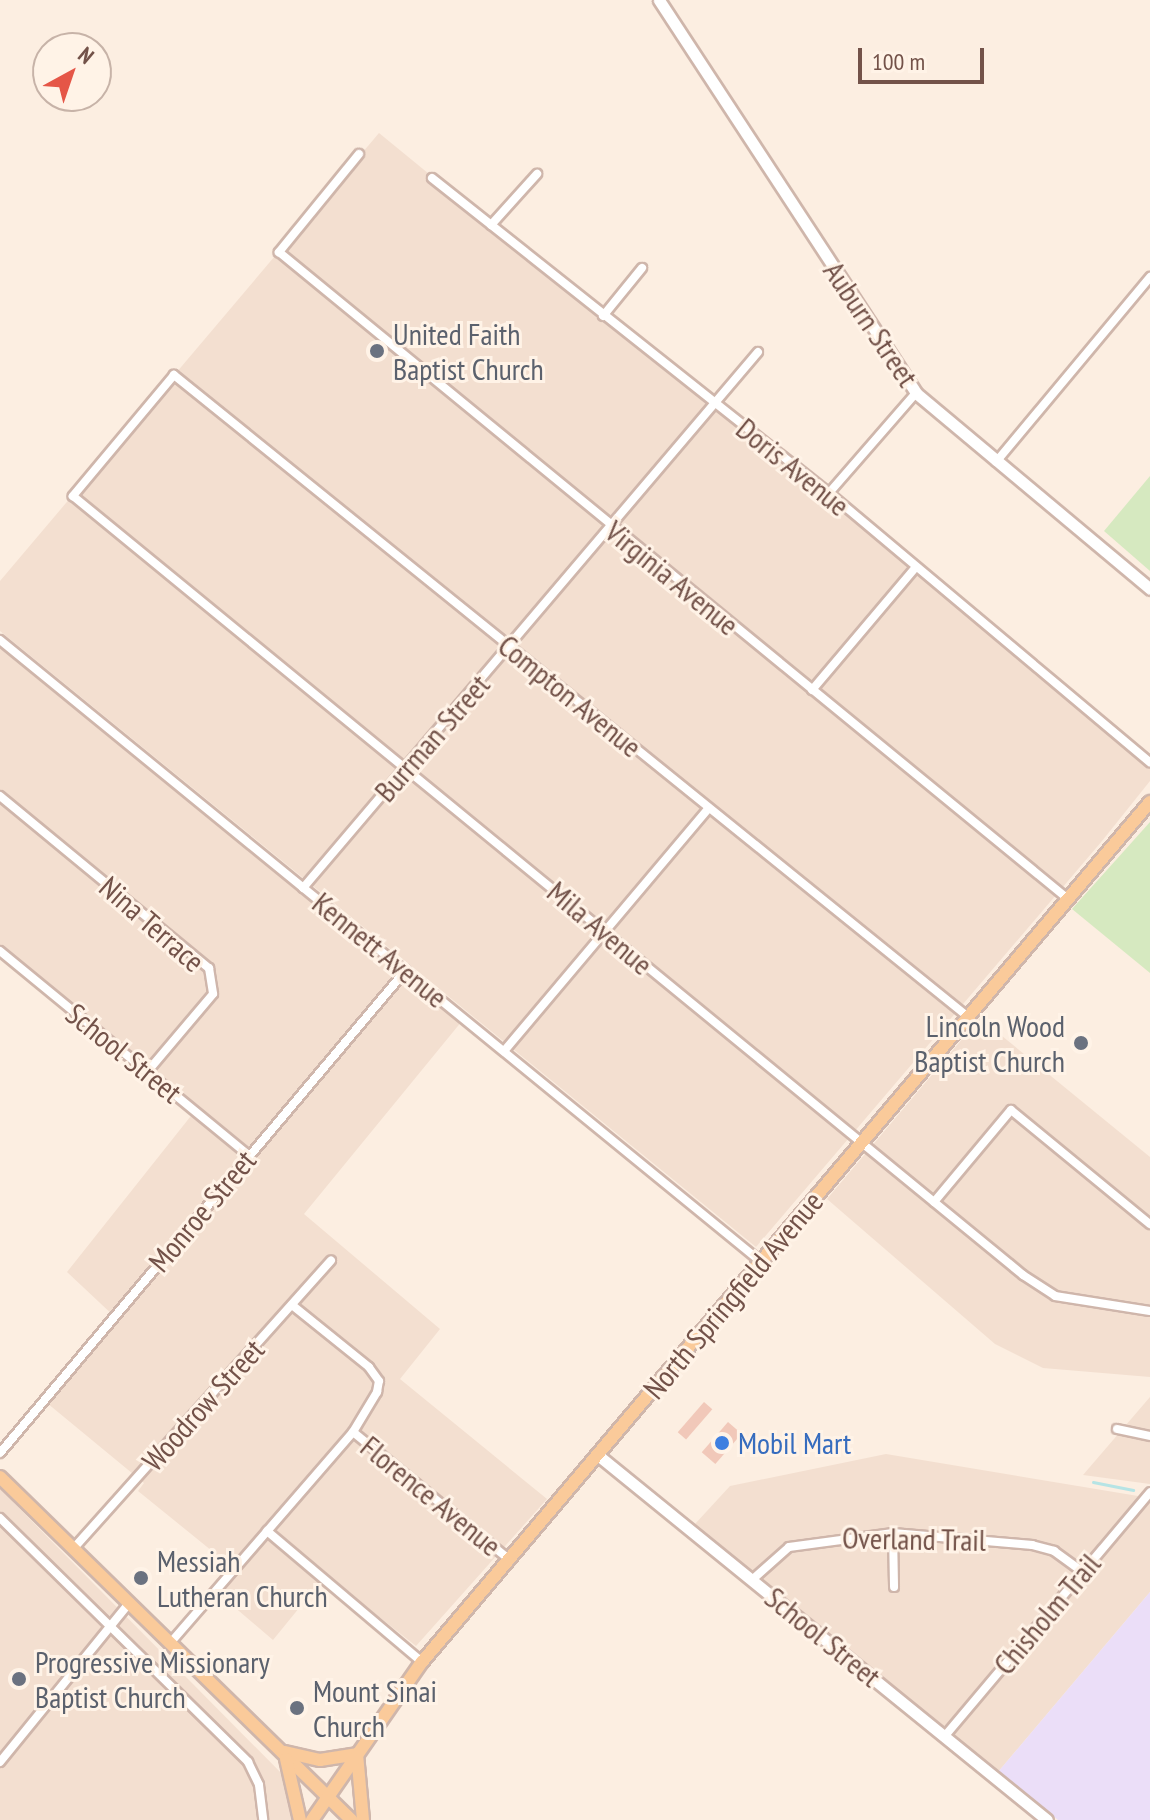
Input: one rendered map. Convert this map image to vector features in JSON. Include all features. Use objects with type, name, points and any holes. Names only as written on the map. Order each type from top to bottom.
[{"type":"main road","name":"Auburn Street","points":[[659,0],[916,393],[1150,589]]},
{"type":"main road","name":"North Springfield Avenue","points":[[312,1820],[422,1662],[1150,802]]},
{"type":"main road","name":"School Street","points":[[599,1456],[1047,1820]]},
{"type":"main road","points":[[0,1477],[172,1641],[352,1820]]},
{"type":"main road","points":[[283,1752],[320,1760],[357,1754],[363,1820]]},
{"type":"main road","points":[[283,1752],[300,1820]]},
{"type":"street","name":"Virginia Avenue","points":[[359,154],[279,252],[607,526],[1068,899]]},
{"type":"street","points":[[491,225],[537,174]]},
{"type":"street","name":"Doris Avenue","points":[[432,178],[829,493],[1150,762]]},
{"type":"street","points":[[603,316],[642,268]]},
{"type":"street","points":[[996,462],[1150,277]]},
{"type":"street","name":"Burrman Street","points":[[303,888],[510,647],[607,526],[758,352]]},
{"type":"street","name":"Mila Avenue","points":[[174,375],[73,496],[934,1202],[1055,1296],[1148,1307]]},
{"type":"street","name":"Compton Avenue","points":[[174,375],[967,1016]]},
{"type":"street","points":[[829,493],[916,393]]},
{"type":"street","points":[[812,690],[915,568]]},
{"type":"street","name":"Kennett Avenue","points":[[0,640],[760,1261]]},
{"type":"street","name":"Nina Terrace","points":[[0,796],[209,968],[213,994],[147,1072]]},
{"type":"street","points":[[505,1050],[607,934],[708,809]]},
{"type":"street","name":"School Street","points":[[0,951],[248,1155]]},
{"type":"street","name":"Monroe Street","points":[[0,1453],[406,970]]},
{"type":"street","points":[[934,1202],[1011,1110],[1150,1224]]},
{"type":"street","name":"Woodrow Street","points":[[73,1549],[331,1260]]},
{"type":"street","points":[[172,1641],[353,1432],[377,1392],[379,1381],[369,1367],[292,1305]]},
{"type":"street","points":[[1117,1429],[1150,1436]]},
{"type":"street","name":"Florence Avenue","points":[[353,1432],[510,1560]]},
{"type":"street","name":"Chisholm Trail","points":[[944,1737],[1150,1492]]},
{"type":"street","points":[[0,1518],[248,1762],[259,1785],[263,1820]]},
{"type":"street","points":[[267,1531],[422,1662]]},
{"type":"street","points":[[893,1533],[894,1587]]},
{"type":"street","name":"Overland Trail","points":[[753,1579],[789,1547],[893,1533],[1032,1545],[1054,1551],[1082,1571]]},
{"type":"street","points":[[0,1762],[112,1629],[130,1602]]},
{"type":"shaded area","points":[[379,133],[1150,764],[1150,781],[1102,841],[756,1247],[0,631],[0,581]]},
{"type":"shaded area","points":[[0,646],[462,1021],[304,1214],[440,1329],[400,1379],[547,1499],[416,1646],[326,1575],[273,1640],[219,1594],[238,1572],[138,1491],[144,1483],[47,1403],[116,1318],[67,1272],[198,1107],[0,946]]},
{"type":"shaded area","points":[[980,1018],[1150,1157],[1150,1377],[1043,1368],[995,1344],[827,1199]]},
{"type":"shaded area","points":[[1150,1397],[1150,1484],[1083,1475]]},
{"type":"shaded area","points":[[886,1454],[1150,1498],[1150,1592],[998,1772],[695,1524],[730,1486]]},
{"type":"shaded area","points":[[0,1489],[291,1783],[291,1820],[0,1820]]},
{"type":"shaded area","points":[[1150,1592],[1150,1820],[1058,1820],[998,1772]]},
{"type":"green space","points":[[1150,476],[1150,571],[1104,531]]},
{"type":"green space","points":[[1150,822],[1150,973],[1072,909]]},
{"type":"building","points":[[704,1402],[712,1409],[686,1439],[678,1432]]},
{"type":"building","name":"Mobil Mart","points":[[728,1422],[742,1434],[715,1464],[702,1452]]},
{"type":"waterway","points":[[1093,1482],[1133,1490]]},
{"type":"place","name":"United Faith Baptist Church","points":[[377,351]]},
{"type":"place","name":"Lincoln Wood Baptist Church","points":[[1081,1043]]},
{"type":"place","name":"Mobil Mart","points":[[722,1443]]},
{"type":"place","name":"Messiah Lutheran Church","points":[[141,1578]]},
{"type":"place","name":"Progressive Missionary Baptist Church","points":[[19,1679]]},
{"type":"place","name":"Mount Sinai Church","points":[[297,1708]]}]
